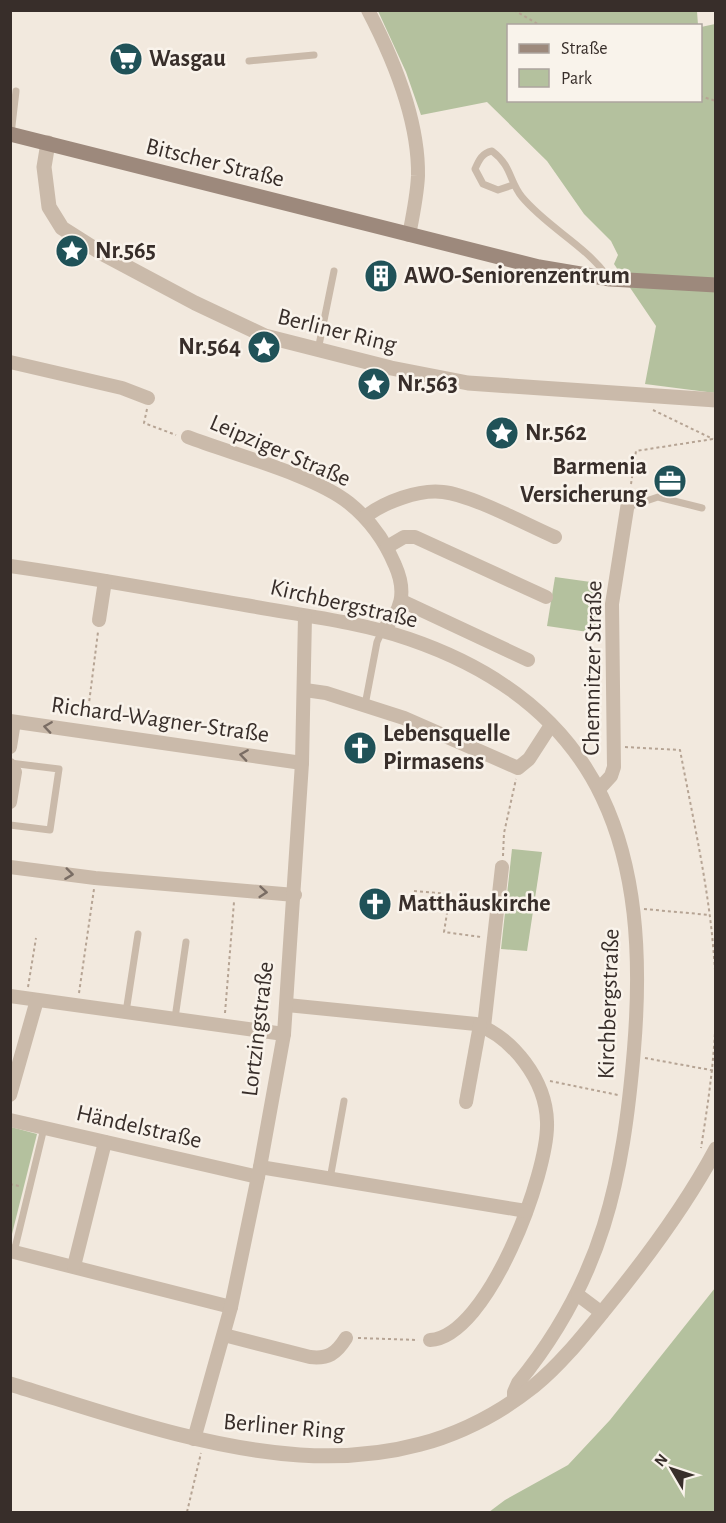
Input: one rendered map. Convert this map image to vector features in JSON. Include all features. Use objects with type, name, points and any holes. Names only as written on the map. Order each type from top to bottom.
[{"type":"main road","name":"Bitscher Straße","points":[[11,134],[539,267],[610,279],[716,285]]},
{"type":"street","points":[[368,10],[389,56],[409,112],[415,144],[417,192],[409,235]]},
{"type":"street","name":"Berliner Ring","points":[[48,143],[44,167],[49,207],[62,228],[103,254],[231,322],[265,336],[468,383],[716,400]]},
{"type":"street","points":[[10,363],[122,388],[148,398]]},
{"type":"street","name":"Leipziger Straße","points":[[188,437],[329,491],[365,517],[387,547],[401,578],[402,601]]},
{"type":"street","points":[[365,517],[378,508],[405,498],[427,492],[444,492],[555,537]]},
{"type":"street","name":"Chemnitzer Straße","points":[[599,789],[611,776],[615,746],[612,604],[629,501]]},
{"type":"street","points":[[387,547],[404,537],[416,537],[546,597]]},
{"type":"street","name":"Kirchbergstraße","points":[[10,566],[305,616],[382,631],[430,647],[489,677],[525,702],[551,725],[578,757],[599,789],[622,846],[634,907],[638,989],[629,1097],[620,1158],[603,1230],[578,1295],[550,1341],[518,1383],[514,1392],[514,1400]]},
{"type":"street","points":[[99,620],[105,581]]},
{"type":"street","points":[[382,631],[398,613],[402,601],[528,660]]},
{"type":"street","name":"Lortzingstraße","points":[[199,1440],[231,1307],[284,1034],[302,763],[305,616]]},
{"type":"street","points":[[305,690],[365,705],[404,718],[518,768],[529,759],[551,725]]},
{"type":"street","points":[[10,747],[12,722]]},
{"type":"street","name":"Richard-Wagner-Straße","points":[[12,722],[302,763]]},
{"type":"street","points":[[10,764],[15,772],[10,802]]},
{"type":"street","points":[[10,867],[95,878],[295,895]]},
{"type":"street","points":[[466,1102],[482,1026],[496,939],[502,867]]},
{"type":"street","points":[[10,996],[284,1034]]},
{"type":"street","points":[[11,1093],[31,999]]},
{"type":"street","points":[[287,1005],[482,1026],[512,1048],[535,1078],[545,1105],[547,1137],[526,1211],[509,1255],[476,1307],[457,1330],[439,1340],[430,1340]]},
{"type":"street","name":"Händelstraße","points":[[10,1120],[105,1142],[259,1172],[330,1179],[526,1211]]},
{"type":"street","points":[[74,1266],[105,1142]]},
{"type":"street","name":"Berliner Ring","points":[[10,1384],[199,1440],[259,1452],[303,1456],[376,1454],[424,1443],[483,1419],[514,1400],[553,1368],[602,1313],[661,1236],[713,1154]]},
{"type":"street","points":[[12,1251],[231,1307]]},
{"type":"street","points":[[578,1295],[602,1313]]},
{"type":"street","points":[[224,1335],[324,1359],[340,1348],[346,1338]]},
{"type":"lane","points":[[249,61],[314,55]]},
{"type":"lane","points":[[11,134],[16,91]]},
{"type":"lane","points":[[513,185],[498,190],[483,184],[476,169],[486,152],[492,151],[501,158],[513,174],[513,185],[535,211],[594,257],[610,279]]},
{"type":"lane","points":[[318,350],[334,271]]},
{"type":"lane","points":[[629,501],[658,497],[702,508]]},
{"type":"lane","points":[[365,705],[377,642],[382,631]]},
{"type":"lane","points":[[10,764],[59,770],[50,830],[10,825]]},
{"type":"lane","points":[[126,1012],[138,934]]},
{"type":"lane","points":[[175,1018],[186,942]]},
{"type":"lane","points":[[330,1179],[344,1101]]},
{"type":"lane","points":[[12,1251],[45,1128]]},
{"type":"path","points":[[514,10],[538,24]]},
{"type":"path","points":[[148,398],[144,423],[188,437]]},
{"type":"path","points":[[629,501],[636,451],[712,440],[652,410]]},
{"type":"path","points":[[86,732],[99,620]]},
{"type":"path","points":[[615,746],[680,750],[710,915],[715,982],[714,1070],[700,1149],[713,1154]]},
{"type":"path","points":[[502,867],[504,833],[518,768]]},
{"type":"path","points":[[77,1005],[95,878]]},
{"type":"path","points":[[224,1025],[235,890]]},
{"type":"path","points":[[414,891],[450,894],[444,932],[496,939]]},
{"type":"path","points":[[634,907],[710,915]]},
{"type":"path","points":[[31,999],[36,938]]},
{"type":"path","points":[[633,1056],[714,1070]]},
{"type":"path","points":[[535,1078],[629,1097]]},
{"type":"path","points":[[346,1338],[430,1340]]},
{"type":"path","points":[[187,1512],[199,1440]]},
{"type":"green space","points":[[378,11],[697,11],[698,24],[507,24],[507,102],[702,102],[702,27],[715,24],[715,393],[645,384],[656,326],[614,264],[618,255],[611,241],[584,214],[547,161],[487,102],[421,115],[406,72]]},
{"type":"green space","points":[[555,577],[598,583],[595,633],[547,626]]},
{"type":"green space","points":[[512,849],[542,852],[527,951],[501,949]]},
{"type":"green space","points":[[11,1127],[37,1134],[11,1238],[10,1129]]},
{"type":"green space","points":[[715,1288],[715,1512],[489,1512],[505,1500],[568,1465],[610,1420]]},
{"type":"place","name":"Wasgau","points":[[126,59]]},
{"type":"place","name":"Nr.565","points":[[72,251]]},
{"type":"place","name":"AWO-Seniorenzentrum","points":[[381,276]]},
{"type":"place","name":"Nr.564","points":[[264,347]]},
{"type":"place","name":"Nr.563","points":[[374,384]]},
{"type":"place","name":"Nr.562","points":[[502,433]]},
{"type":"place","name":"Barmenia Versicherung","points":[[670,481]]},
{"type":"place","name":"Lebensquelle Pirmasens","points":[[360,748]]},
{"type":"place","name":"Matthäuskirche","points":[[375,904]]}]
